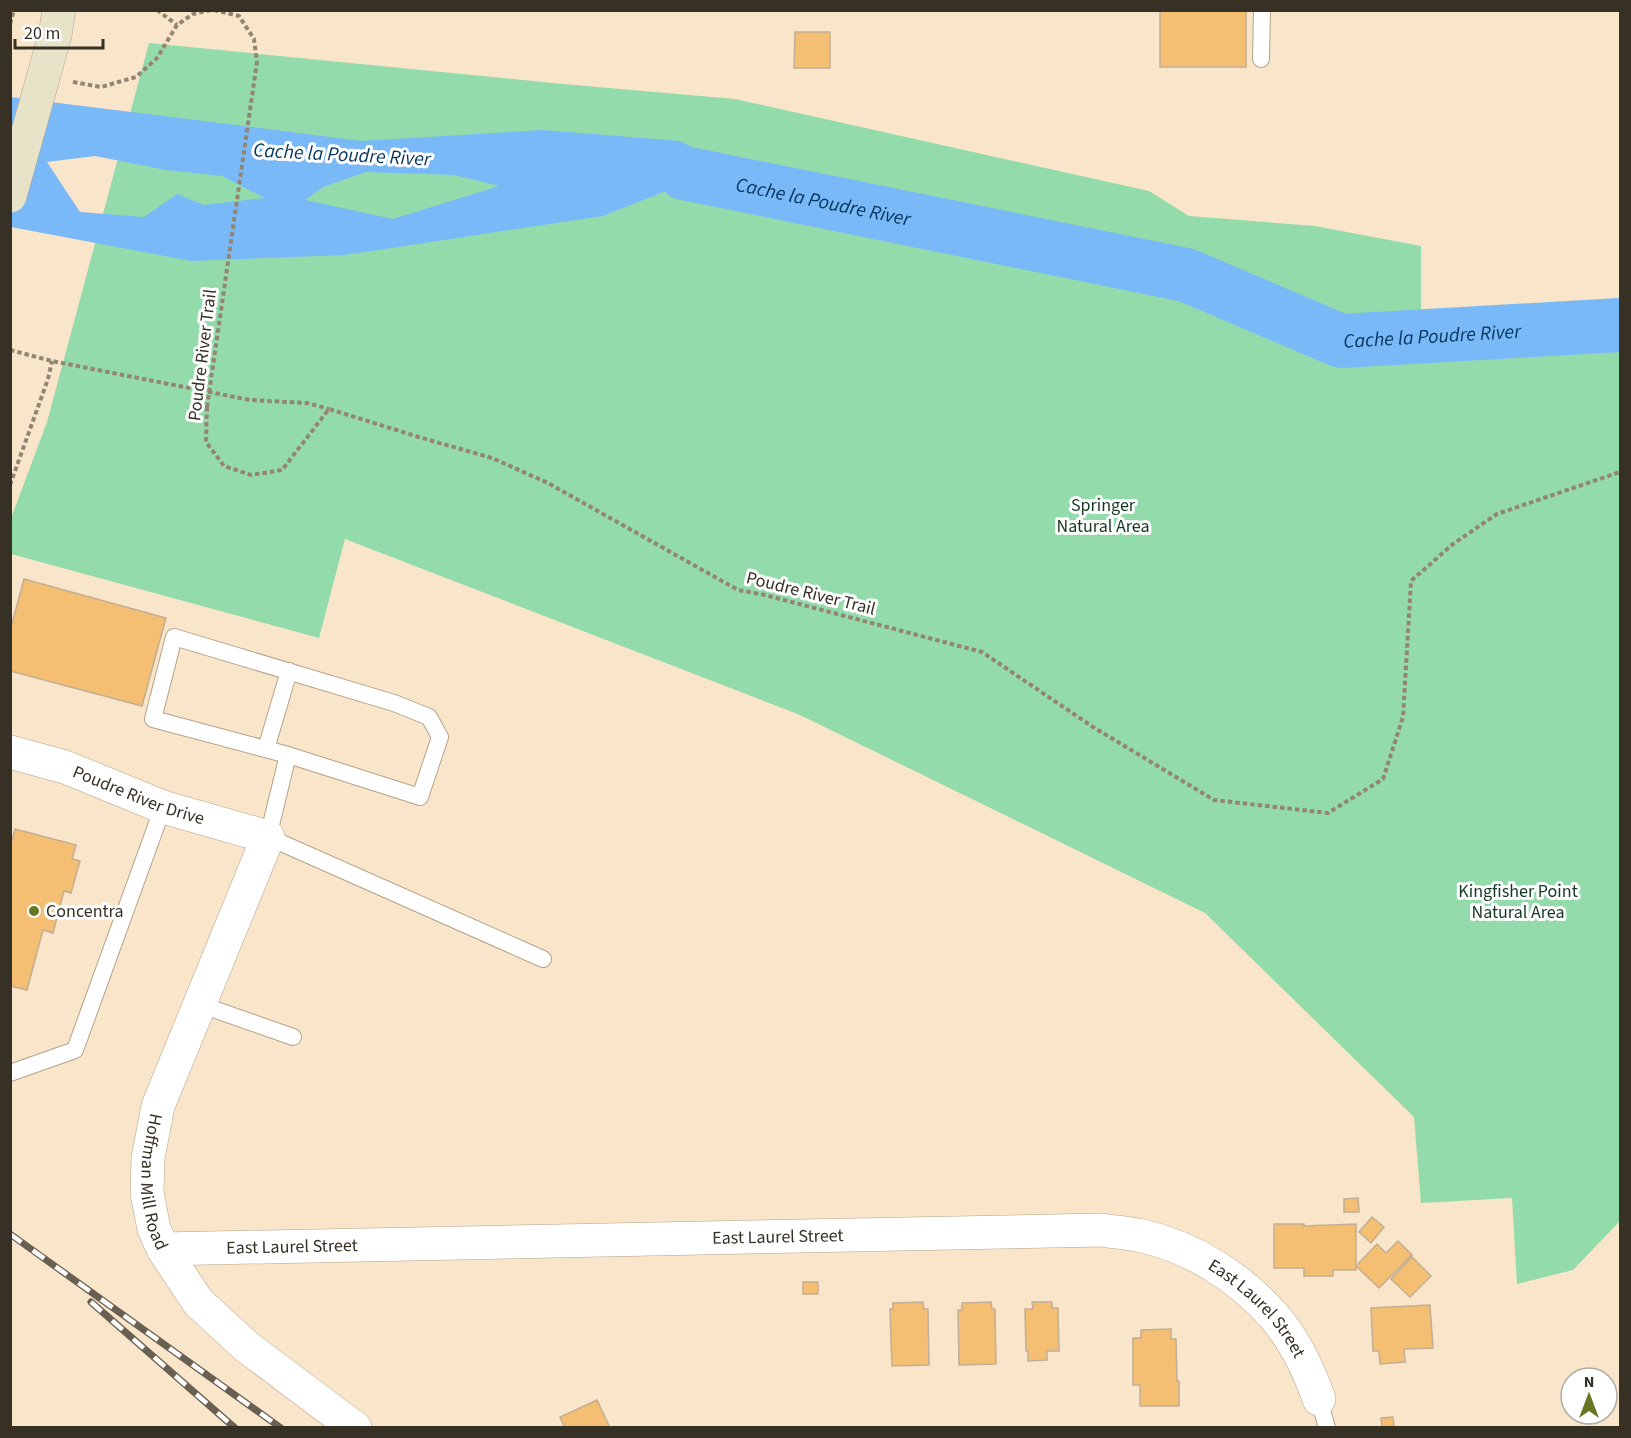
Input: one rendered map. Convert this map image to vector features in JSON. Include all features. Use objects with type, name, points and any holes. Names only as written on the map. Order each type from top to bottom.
[{"type":"main road","points":[[10,196],[57,23]]},
{"type":"street","name":"Poudre River Drive","points":[[10,752],[65,767],[163,807],[268,837]]},
{"type":"street","name":"Hoffman Mill Road","points":[[268,837],[158,1106],[148,1158],[147,1193],[154,1229],[163,1250],[198,1302],[247,1347],[355,1428]]},
{"type":"street","name":"East Laurel Street","points":[[163,1250],[1101,1230],[1142,1236],[1182,1249],[1209,1262],[1237,1281],[1273,1316],[1297,1350],[1314,1384],[1323,1413]]},
{"type":"lane","points":[[1261,59],[1262,10]]},
{"type":"lane","points":[[174,638],[394,702],[429,717],[440,736],[420,797],[266,749],[153,719],[174,638]]},
{"type":"lane","points":[[266,749],[288,671]]},
{"type":"lane","points":[[288,755],[268,837],[543,959]]},
{"type":"lane","points":[[10,1073],[75,1050],[163,807]]},
{"type":"lane","points":[[200,1004],[293,1037]]},
{"type":"path","points":[[10,24],[14,10]]},
{"type":"path","points":[[158,10],[177,26]]},
{"type":"path","name":"Poudre River Trail","points":[[67,81],[101,87],[136,77],[157,58],[177,26],[193,14],[212,10],[239,16],[254,39],[257,62],[207,407],[206,442],[224,466],[251,475],[282,470],[329,409],[492,458],[548,483],[738,590],[765,595],[982,652],[1093,727],[1214,800],[1328,813],[1383,779],[1403,717],[1411,581],[1452,544],[1497,514],[1620,472]]},
{"type":"path","points":[[10,350],[52,361],[250,400],[307,403],[329,409]]},
{"type":"path","points":[[10,484],[48,379],[52,361]]},
{"type":"green space","name":"Springer Natural Area","points":[[149,43],[735,99],[1149,191],[1189,216],[1315,226],[1421,246],[1421,336],[1620,325],[1620,1221],[1573,1270],[1517,1284],[1512,1198],[1421,1203],[1414,1117],[1205,913],[800,715],[345,539],[319,638],[11,554],[10,521],[47,422]]},
{"type":"water","points":[[10,97],[361,141],[543,130],[680,141],[768,188],[676,187],[603,216],[345,255],[191,261],[11,227]],"holes":[[[95,156],[166,170],[222,176],[265,198],[204,205],[177,194],[144,217],[80,212],[47,162]],[[366,172],[454,175],[499,186],[393,219],[305,200],[323,187]]]},
{"type":"building","points":[[1160,10],[1246,10],[1246,67],[1160,67]]},
{"type":"building","points":[[795,32],[830,32],[830,68],[794,68]]},
{"type":"building","points":[[24,579],[166,618],[142,706],[10,671],[10,631]]},
{"type":"building","name":"Concentra","points":[[15,829],[76,845],[72,859],[80,861],[71,893],[64,891],[53,933],[43,930],[27,990],[10,986],[10,839],[12,840]]},
{"type":"building","points":[[1358,1198],[1359,1212],[1344,1212],[1344,1199]]},
{"type":"building","points":[[1372,1217],[1384,1227],[1371,1243],[1359,1232]]},
{"type":"building","points":[[1274,1224],[1304,1224],[1304,1226],[1356,1224],[1356,1270],[1333,1270],[1333,1276],[1304,1276],[1304,1268],[1274,1268]]},
{"type":"building","points":[[1398,1241],[1412,1255],[1379,1288],[1356,1266],[1377,1244],[1386,1253]]},
{"type":"building","points":[[1412,1257],[1431,1276],[1410,1297],[1391,1279]]},
{"type":"building","points":[[803,1282],[818,1282],[818,1294],[803,1294]]},
{"type":"building","points":[[923,1302],[924,1309],[928,1309],[929,1365],[892,1366],[890,1309],[893,1309],[893,1303]]},
{"type":"building","points":[[991,1302],[992,1309],[995,1309],[996,1364],[959,1365],[958,1310],[962,1310],[962,1303]]},
{"type":"building","points":[[1032,1302],[1052,1302],[1052,1308],[1058,1308],[1059,1351],[1047,1351],[1047,1360],[1028,1361],[1025,1309],[1033,1309]]},
{"type":"building","points":[[1430,1305],[1433,1348],[1404,1349],[1405,1362],[1380,1364],[1379,1351],[1373,1351],[1371,1308]]},
{"type":"building","points":[[1171,1329],[1171,1339],[1176,1339],[1179,1406],[1140,1406],[1140,1385],[1133,1385],[1133,1338],[1141,1338],[1141,1330]]},
{"type":"building","points":[[597,1400],[610,1428],[565,1428],[560,1417]]},
{"type":"building","points":[[1393,1417],[1394,1426],[1382,1427],[1381,1418]]},
{"type":"waterway","name":"Cache la Poudre River","points":[[684,173],[1186,275],[1341,341],[1620,325]]},
{"type":"railway","points":[[10,1234],[281,1428]]},
{"type":"railway","points":[[91,1302],[235,1428]]},
{"type":"place","name":"Concentra","points":[[34,911]]},
{"type":"park label","name":"Kingfisher Point Natural Area","points":[[1518,901]]}]
